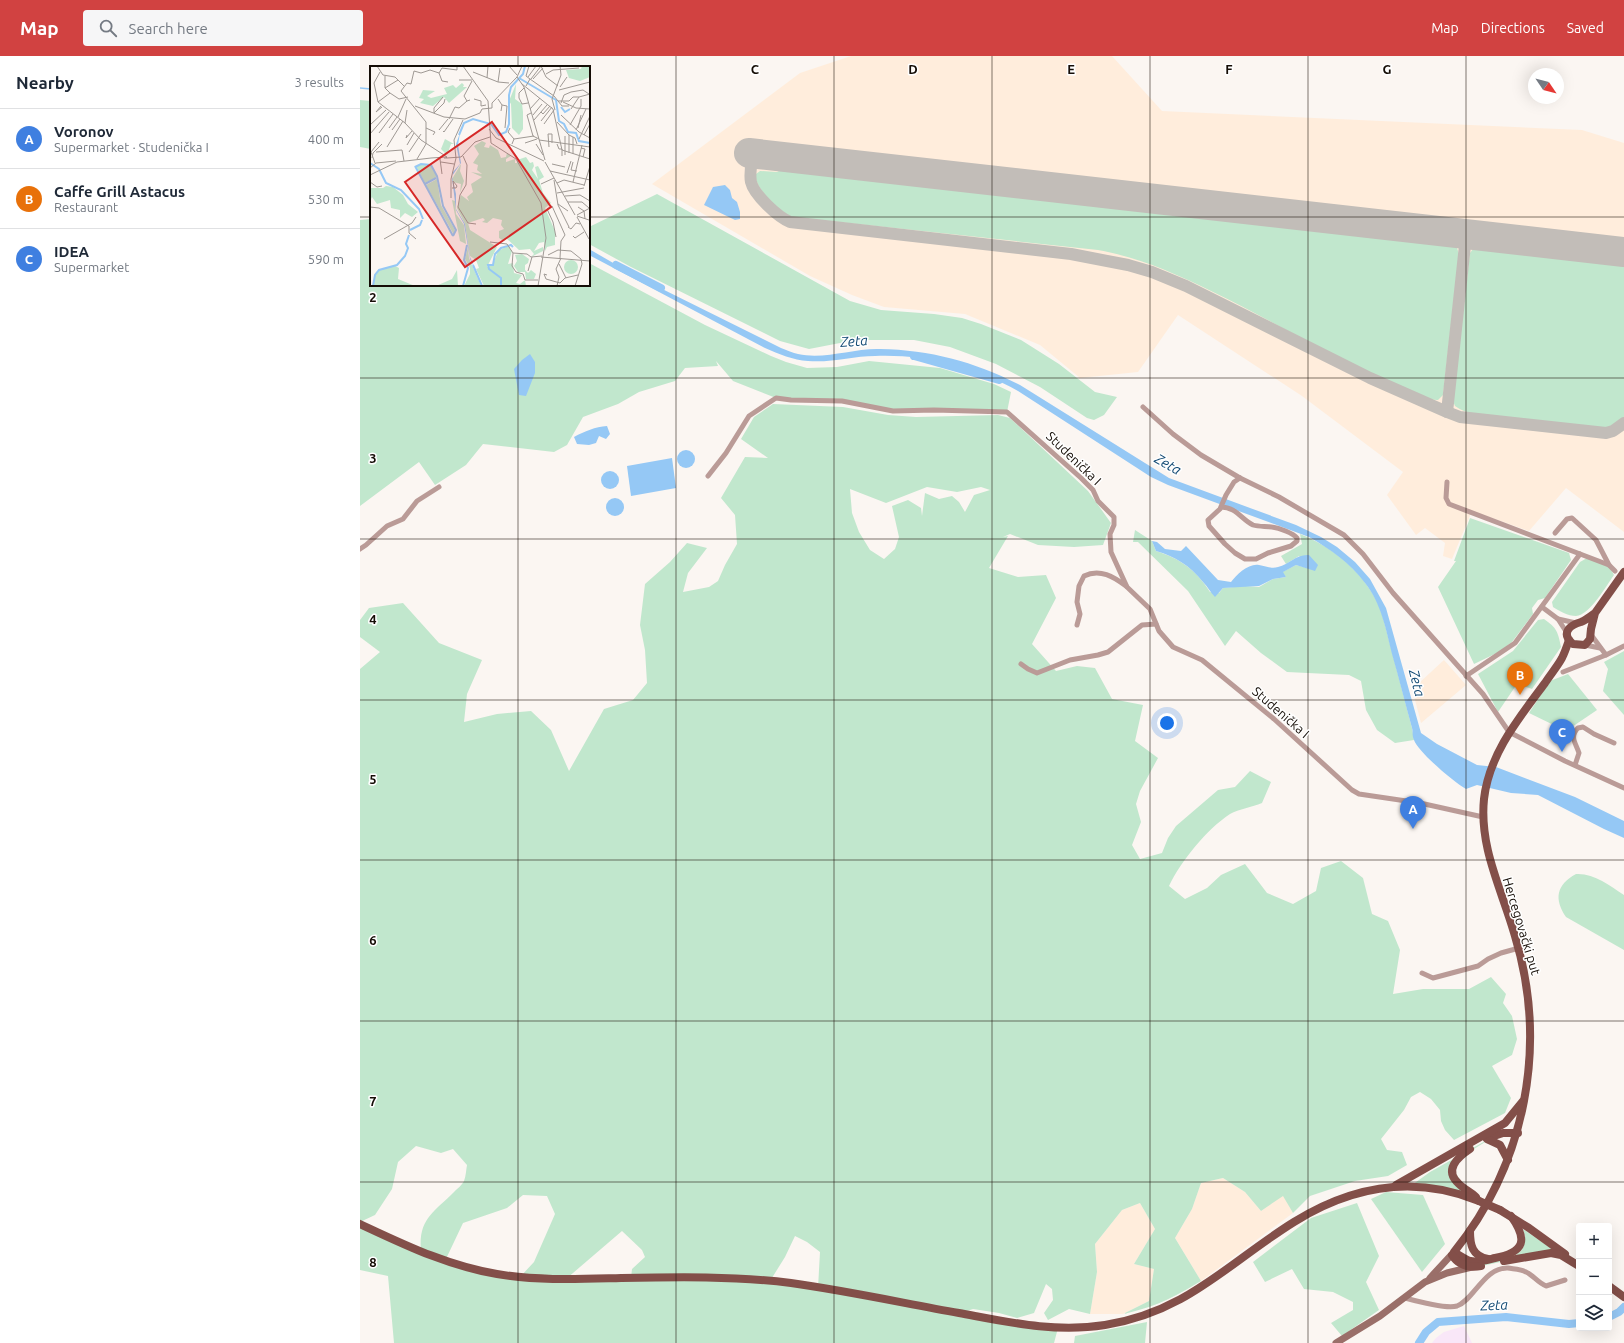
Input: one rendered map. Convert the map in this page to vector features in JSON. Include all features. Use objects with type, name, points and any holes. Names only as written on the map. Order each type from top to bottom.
[{"type":"main road","points":[[1562,659],[1581,645],[1591,632],[1595,613],[1621,573]]},
{"type":"main road","points":[[1562,659],[1569,628],[1595,613]]},
{"type":"main road","points":[[1578,622],[1591,632]]},
{"type":"main road","points":[[1568,637],[1573,644],[1581,645]]},
{"type":"main road","name":"Hercegovački put","points":[[1453,1254],[1481,1214],[1499,1182],[1508,1160],[1518,1133],[1525,1099],[1529,1056],[1530,1016],[1527,982],[1519,948],[1488,855],[1484,836],[1483,817],[1486,785],[1496,757],[1509,732],[1562,659]]},
{"type":"main road","points":[[1393,1187],[1505,1123],[1525,1099]]},
{"type":"main road","points":[[1505,1123],[1512,1126],[1518,1133]]},
{"type":"main road","points":[[1479,1201],[1474,1195],[1457,1182],[1454,1177],[1452,1168],[1455,1161],[1487,1139],[1503,1133],[1518,1133]]},
{"type":"main road","points":[[1487,1139],[1500,1145],[1508,1160]]},
{"type":"main road","points":[[360,1224],[407,1246],[440,1259],[470,1269],[503,1275],[553,1279],[708,1277],[770,1281],[836,1290],[1045,1328],[1102,1326],[1125,1321],[1166,1307],[1198,1290],[1306,1214],[1356,1194],[1393,1187],[1417,1186],[1438,1189],[1464,1195],[1479,1201],[1511,1216],[1576,1263]]},
{"type":"main road","points":[[1453,1254],[1473,1262],[1488,1260],[1510,1254],[1520,1245],[1521,1232],[1511,1216]]},
{"type":"main road","points":[[1470,1231],[1471,1245],[1474,1252],[1479,1257],[1488,1260]]},
{"type":"main road","points":[[1425,1282],[1447,1273],[1548,1253],[1561,1255],[1576,1263]]},
{"type":"main road","points":[[1453,1254],[1461,1264],[1474,1267]]},
{"type":"main road","points":[[1336,1343],[1405,1298],[1425,1282],[1453,1254]]},
{"type":"main road","points":[[1612,1288],[1624,1297]]},
{"type":"street","name":"Studenička I","points":[[708,476],[733,443],[749,416],[776,398],[791,400],[842,401],[893,411],[934,410],[1008,412],[1081,478],[1093,490],[1098,501],[1114,517],[1114,525],[1110,534],[1110,548],[1127,587],[1150,609],[1159,631],[1173,647],[1202,660],[1274,719],[1352,790],[1359,794],[1420,803],[1483,817]]},
{"type":"street","points":[[1143,407],[1187,445],[1222,468],[1266,490],[1344,535],[1363,554],[1393,594],[1483,694],[1509,732],[1624,788]]},
{"type":"street","points":[[1221,506],[1239,514],[1254,525],[1273,527],[1293,535],[1297,538],[1297,541],[1292,546],[1268,553],[1256,559],[1246,559],[1235,553],[1225,544],[1207,522],[1221,506],[1234,482],[1240,478]]},
{"type":"street","points":[[1447,482],[1446,498],[1449,504],[1609,565],[1621,573]]},
{"type":"street","points":[[360,549],[387,526],[403,519],[417,500],[439,487]]},
{"type":"street","points":[[1555,533],[1567,519],[1572,518],[1596,540],[1609,565]]},
{"type":"street","points":[[1466,676],[1515,643],[1580,554]]},
{"type":"street","points":[[1076,625],[1080,614],[1077,602],[1079,586],[1084,576],[1107,574],[1127,587]]},
{"type":"street","points":[[1542,607],[1558,619],[1568,637]]},
{"type":"street","points":[[1558,619],[1578,622]]},
{"type":"street","points":[[1021,664],[1037,673],[1070,660],[1098,655],[1108,652],[1142,625],[1156,624]]},
{"type":"street","points":[[1591,632],[1600,648],[1606,655]]},
{"type":"street","points":[[1581,645],[1600,648]]},
{"type":"street","points":[[1563,672],[1606,655],[1624,646]]},
{"type":"street","points":[[1575,765],[1579,753],[1574,743],[1573,736],[1578,728],[1583,727],[1614,743]]},
{"type":"street","points":[[1422,973],[1433,978],[1478,966],[1501,953],[1519,948]]},
{"type":"street","points":[[1405,1298],[1422,1302],[1455,1306],[1462,1303],[1491,1273],[1505,1268],[1526,1272],[1546,1286],[1565,1280]]},
{"type":"shaded area","points":[[851,56],[1112,56],[1162,111],[1582,130],[1624,143],[1624,532],[1566,488],[1529,531],[1472,511],[1452,559],[1443,556],[1445,543],[1425,528],[1416,535],[1387,495],[1403,472],[1302,396],[1178,315],[1138,372],[1080,378],[1040,345],[965,314],[884,307],[852,295],[810,276],[652,184],[800,73]]},
{"type":"shaded area","points":[[1444,660],[1466,685],[1421,723],[1413,692],[1418,690],[1418,684]]},
{"type":"shaded area","points":[[1223,1178],[1245,1192],[1261,1211],[1283,1195],[1293,1213],[1201,1281],[1175,1238],[1192,1209],[1201,1183]]},
{"type":"shaded area","points":[[1140,1203],[1155,1229],[1134,1264],[1154,1269],[1149,1301],[1123,1314],[1090,1314],[1097,1272],[1095,1244],[1122,1210]]},
{"type":"shaded area","points":[[1464,1326],[1472,1343],[1432,1343],[1444,1332]]},
{"type":"green space","points":[[360,100],[370,101],[370,149],[360,147]]},
{"type":"green space","points":[[787,167],[1450,244],[1457,248],[1459,254],[1443,395],[1438,400],[1433,400],[1410,392],[1197,284],[1156,266],[1128,257],[1098,250],[792,217],[781,210],[768,198],[759,186],[756,179],[756,174],[760,171],[777,172]]},
{"type":"green space","points":[[657,194],[850,301],[881,310],[934,314],[962,318],[981,324],[1021,340],[1059,364],[1095,392],[1117,397],[1104,415],[1094,420],[1087,418],[1040,387],[996,364],[950,347],[914,340],[861,340],[809,349],[780,341],[631,267],[590,245],[590,227]]},
{"type":"green space","points":[[370,219],[370,286],[590,286],[590,264],[705,325],[786,362],[807,368],[837,367],[869,361],[940,368],[994,384],[1011,392],[1007,412],[893,411],[841,401],[776,398],[733,381],[716,361],[718,366],[685,368],[675,381],[639,392],[618,404],[583,417],[567,445],[554,452],[483,444],[466,465],[435,485],[419,462],[360,506],[360,220]]},
{"type":"green space","points":[[1479,247],[1624,263],[1624,418],[1620,422],[1605,428],[1537,422],[1475,414],[1455,406],[1453,401],[1470,253],[1473,249]]},
{"type":"green space","points":[[773,404],[843,407],[888,415],[916,417],[998,415],[1010,418],[1088,491],[1111,523],[1103,545],[1074,547],[1038,545],[1010,534],[1003,537],[1008,536],[989,568],[1018,577],[1046,575],[1056,598],[1032,644],[1056,671],[1077,666],[1095,668],[1112,699],[1143,705],[1135,741],[1158,758],[1140,791],[1136,804],[1141,822],[1132,845],[1140,859],[1162,853],[1168,838],[1176,826],[1218,790],[1235,787],[1250,771],[1271,782],[1262,803],[1230,814],[1212,828],[1195,846],[1180,866],[1169,886],[1185,899],[1207,888],[1221,875],[1245,864],[1267,893],[1293,904],[1316,891],[1321,868],[1341,861],[1363,878],[1372,914],[1388,921],[1400,950],[1393,994],[1423,989],[1469,989],[1491,977],[1506,994],[1503,1003],[1512,1016],[1517,1039],[1512,1055],[1492,1066],[1511,1098],[1505,1113],[1454,1140],[1445,1130],[1441,1121],[1440,1110],[1431,1099],[1420,1092],[1411,1097],[1404,1110],[1381,1139],[1387,1150],[1402,1152],[1407,1165],[1388,1176],[1355,1181],[1310,1196],[1293,1213],[1283,1196],[1261,1211],[1245,1192],[1223,1178],[1201,1183],[1192,1209],[1175,1238],[1201,1281],[1154,1305],[1123,1314],[1149,1301],[1154,1269],[1134,1264],[1155,1229],[1140,1203],[1122,1210],[1095,1244],[1097,1272],[1090,1314],[1069,1309],[1048,1320],[1044,1313],[1053,1300],[1052,1289],[1046,1284],[1034,1313],[1017,1318],[999,1313],[973,1309],[961,1313],[1058,1328],[1054,1343],[394,1343],[388,1276],[360,1270],[360,1224],[421,1252],[422,1232],[428,1218],[463,1182],[467,1165],[453,1149],[441,1153],[416,1146],[398,1162],[392,1189],[375,1215],[360,1222],[360,669],[380,652],[360,637],[360,620],[369,608],[403,603],[439,643],[482,660],[467,694],[464,722],[497,714],[531,711],[551,730],[569,771],[604,709],[633,700],[647,683],[645,650],[640,625],[645,584],[670,562],[687,543],[707,548],[688,573],[683,592],[709,587],[718,581],[737,544],[735,515],[721,498],[745,457],[768,458],[741,439],[754,417]],"holes":[[[927,487],[957,492],[981,487],[990,490],[974,495],[965,512],[959,502],[952,496],[939,499],[925,493],[922,516],[921,508],[908,500],[892,506],[899,537],[895,549],[884,559],[870,550],[859,532],[852,513],[850,489],[886,503]],[[523,1195],[547,1196],[555,1214],[534,1262],[520,1277],[445,1261],[463,1223],[507,1208]],[[622,1231],[642,1250],[645,1257],[632,1269],[631,1278],[566,1279]],[[795,1236],[807,1242],[820,1252],[818,1288],[770,1281],[785,1257]]]},
{"type":"green space","points":[[1470,518],[1569,553],[1571,560],[1545,598],[1538,600],[1532,608],[1533,614],[1512,642],[1499,652],[1474,664],[1438,587],[1456,561],[1454,561]]},
{"type":"green space","points":[[1135,530],[1152,541],[1156,551],[1165,554],[1187,566],[1199,577],[1210,592],[1219,593],[1223,588],[1245,586],[1259,587],[1273,579],[1286,577],[1282,572],[1296,565],[1315,570],[1299,556],[1286,564],[1281,556],[1302,544],[1300,534],[1322,544],[1332,551],[1360,576],[1374,596],[1380,608],[1414,740],[1395,743],[1377,730],[1366,710],[1361,681],[1349,675],[1287,672],[1261,653],[1236,631],[1225,646],[1188,591],[1138,542],[1133,542]]},
{"type":"green space","points":[[1587,558],[1609,566],[1614,575],[1587,611],[1576,616],[1561,612],[1553,607],[1552,602],[1580,562]]},
{"type":"green space","points":[[1544,619],[1552,625],[1556,631],[1561,647],[1532,689],[1517,684],[1498,712],[1478,674],[1513,651],[1538,620]]},
{"type":"green space","points":[[1624,651],[1624,715],[1603,691],[1608,669],[1604,662]]},
{"type":"green space","points":[[1568,674],[1597,710],[1566,731],[1529,713],[1550,681]]},
{"type":"green space","points":[[1576,874],[1589,875],[1624,895],[1624,950],[1566,917],[1560,904],[1559,893],[1564,883]]},
{"type":"green space","points":[[1503,1131],[1461,1157],[1452,1168],[1469,1193],[1412,1185],[1430,1172]]},
{"type":"green space","points":[[1386,1192],[1423,1195],[1445,1244],[1422,1272],[1371,1199]]},
{"type":"green space","points":[[1357,1203],[1379,1256],[1366,1282],[1379,1310],[1342,1336],[1331,1323],[1353,1310],[1353,1302],[1333,1292],[1304,1289],[1292,1269],[1265,1282],[1253,1262],[1311,1218]]},
{"type":"green space","points":[[1523,1229],[1558,1253],[1543,1253],[1477,1267],[1460,1259],[1513,1257],[1521,1251],[1524,1246],[1525,1236]]},
{"type":"green space","points":[[1147,1322],[1145,1343],[1074,1343],[1075,1336]]},
{"type":"water","points":[[725,185],[730,190],[732,198],[737,202],[740,212],[740,219],[735,220],[704,205],[713,187]]},
{"type":"water","points":[[590,250],[634,275],[796,354],[818,356],[870,349],[899,350],[935,355],[986,370],[1020,385],[1169,478],[1296,525],[1321,537],[1337,547],[1355,562],[1370,579],[1386,608],[1421,733],[1437,744],[1477,765],[1496,767],[1575,797],[1624,821],[1624,838],[1538,795],[1511,793],[1477,785],[1466,789],[1429,759],[1422,752],[1413,738],[1412,728],[1385,626],[1371,591],[1346,563],[1324,546],[1309,537],[1168,485],[1151,477],[1018,391],[985,375],[949,364],[912,357],[867,356],[817,361],[797,359],[765,348],[590,256]]},
{"type":"water","points":[[530,354],[535,362],[535,373],[526,396],[519,395],[514,369]]},
{"type":"water","points":[[607,426],[610,434],[606,439],[599,436],[596,443],[589,445],[577,444],[574,437],[598,427]]},
{"type":"water","points":[[686,450],[690,451],[694,455],[694,463],[690,467],[686,468],[682,467],[678,463],[677,459],[678,455],[682,451]]},
{"type":"water","points":[[672,458],[676,488],[631,496],[627,466]]},
{"type":"water","points":[[610,471],[617,473],[619,480],[617,487],[610,489],[603,487],[601,480],[603,473]]},
{"type":"water","points":[[615,498],[622,500],[624,507],[622,514],[615,516],[608,514],[606,507],[608,500]]},
{"type":"water","points":[[1152,541],[1157,542],[1165,549],[1181,551],[1186,546],[1218,580],[1231,582],[1247,567],[1259,565],[1275,568],[1304,555],[1309,555],[1318,565],[1315,571],[1296,565],[1283,572],[1286,577],[1273,579],[1259,586],[1223,588],[1215,597],[1198,576],[1187,566],[1170,556],[1156,551]]},
{"type":"waterway","points":[[360,88],[370,89]]},
{"type":"waterway","name":"Zeta","points":[[616,265],[661,288]]},
{"type":"waterway","name":"Zeta","points":[[914,356],[999,380]]},
{"type":"waterway","name":"Zeta","points":[[1612,1316],[1624,1307]]},
{"type":"waterway","name":"Zeta","points":[[1419,1343],[1426,1332],[1438,1322],[1506,1317],[1569,1324],[1576,1323]]},
{"type":"taxiway","points":[[753,153],[750,175],[753,187],[767,205],[790,222],[1071,254],[1128,265],[1152,272],[1186,286],[1370,378],[1460,417],[1606,433],[1613,431],[1624,423]]},
{"type":"taxiway","points":[[1447,412],[1466,236]]},
{"type":"runway","points":[[749,153],[1624,252]]},
{"type":"place","name":"Caffe Grill Astacus","points":[[1520,695]]},
{"type":"place","name":"IDEA","points":[[1562,752]]},
{"type":"place","name":"Voronov","points":[[1413,829]]}]
